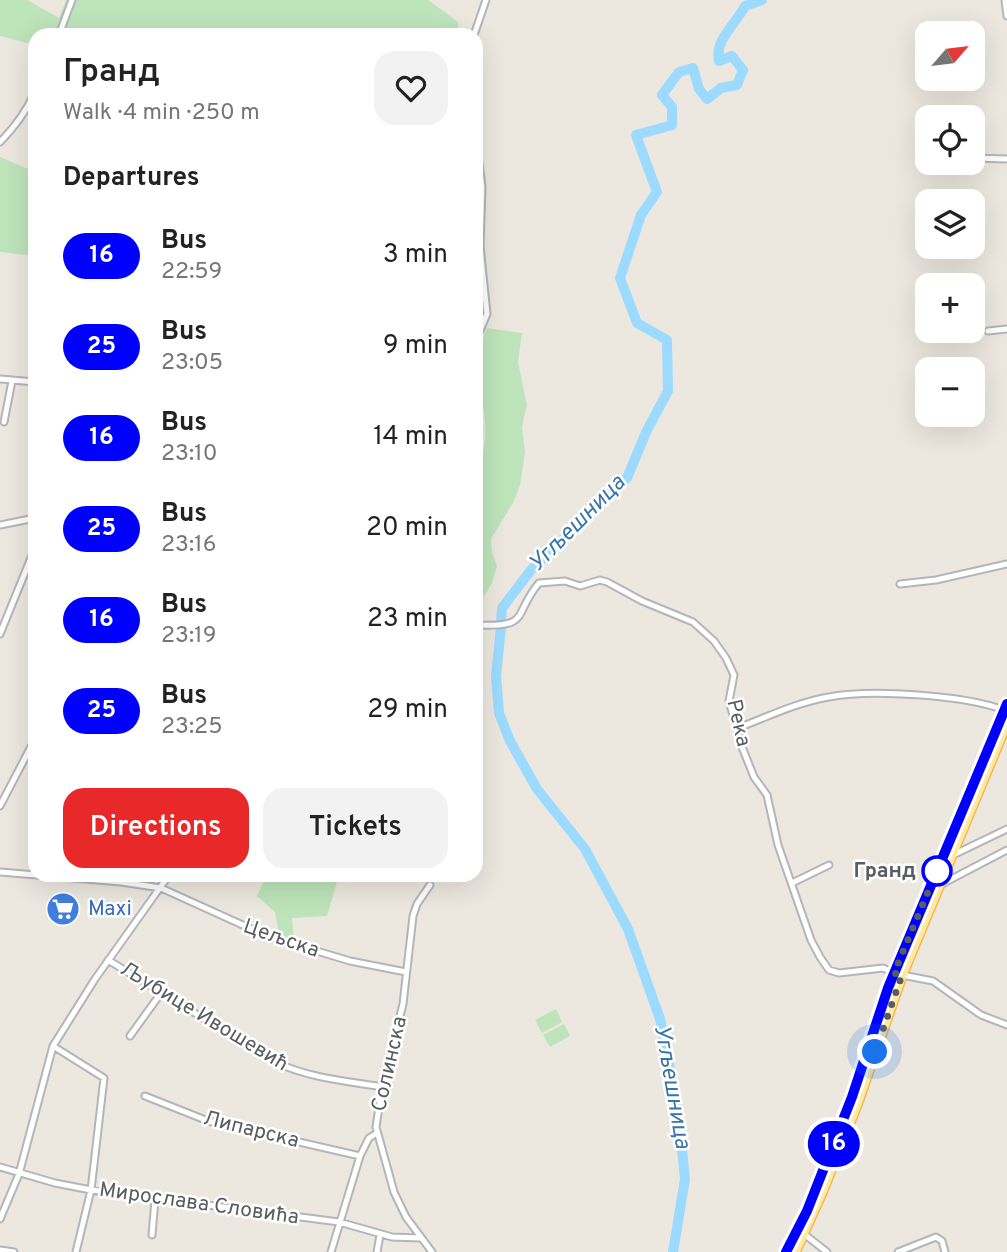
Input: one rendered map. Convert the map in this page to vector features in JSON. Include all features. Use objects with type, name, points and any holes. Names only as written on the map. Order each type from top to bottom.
[{"type":"main road","points":[[786,1252],[807,1211],[852,1097],[867,1048],[1006,707]]},
{"type":"main road","points":[[795,1252],[857,1104],[898,974],[953,855],[1007,722]]},
{"type":"street","points":[[62,28],[72,0]]},
{"type":"street","points":[[476,28],[486,0]]},
{"type":"street","points":[[1004,0],[1007,16]]},
{"type":"street","points":[[0,142],[28,109]]},
{"type":"street","points":[[985,158],[1007,159]]},
{"type":"street","points":[[483,275],[487,314],[483,323]]},
{"type":"street","points":[[988,331],[1007,329]]},
{"type":"street","points":[[0,379],[28,382]]},
{"type":"street","points":[[4,422],[12,381]]},
{"type":"street","points":[[0,525],[28,519]]},
{"type":"street","points":[[900,584],[936,580],[1007,564]]},
{"type":"street","points":[[0,634],[28,565]]},
{"type":"street","name":"Река","points":[[483,625],[506,625],[514,622],[521,615],[531,592],[539,583],[565,581],[580,586],[600,580],[693,622],[714,641],[734,675],[729,701],[751,771],[767,795],[774,834],[816,950],[829,970],[834,972],[883,968],[898,974]]},
{"type":"street","points":[[738,728],[812,701],[853,695],[881,693],[964,700],[1006,707]]},
{"type":"street","points":[[0,806],[28,752]]},
{"type":"street","points":[[953,855],[1007,829]]},
{"type":"street","points":[[940,885],[1007,850]]},
{"type":"street","points":[[792,883],[829,865]]},
{"type":"street","name":"Цељска","points":[[0,872],[28,874]]},
{"type":"street","name":"Цељска","points":[[127,882],[161,888],[267,936],[350,961],[406,972]]},
{"type":"street","points":[[0,1219],[19,1174],[53,1046],[108,960],[165,882]]},
{"type":"street","name":"Солинска","points":[[430,885],[417,904],[413,916],[403,1004],[376,1122],[394,1192],[406,1217],[432,1252]]},
{"type":"street","name":"Љубице Ивошевић","points":[[108,960],[286,1068],[320,1077],[382,1087]]},
{"type":"street","points":[[898,974],[933,981],[981,1015],[1007,1025]]},
{"type":"street","points":[[131,1036],[161,993]]},
{"type":"street","points":[[53,1046],[104,1078],[92,1190],[76,1252]]},
{"type":"street","name":"Липарска","points":[[145,1096],[208,1121],[360,1156]]},
{"type":"street","points":[[331,1252],[360,1156],[367,1140],[377,1132]]},
{"type":"street","name":"Мирослава Словића","points":[[0,1167],[19,1174],[92,1190],[339,1223],[380,1235]]},
{"type":"street","points":[[152,1234],[155,1200]]},
{"type":"street","points":[[804,1234],[827,1252]]},
{"type":"street","points":[[377,1252],[380,1235],[402,1239],[420,1238]]},
{"type":"street","points":[[898,1252],[936,1237],[942,1241],[946,1252]]},
{"type":"street","points":[[0,1250],[14,1252]]},
{"type":"green space","points":[[0,0],[27,0],[59,18],[66,0],[428,0],[458,22],[458,28],[28,28],[28,43],[0,36]]},
{"type":"green space","points":[[0,157],[28,169],[28,255],[0,252]]},
{"type":"green space","points":[[487,328],[522,333],[518,362],[527,405],[522,427],[525,453],[520,485],[514,501],[491,539],[497,566],[492,583],[483,598],[485,423],[483,340]]},
{"type":"green space","points":[[263,882],[337,882],[327,916],[292,918],[294,940],[279,934],[275,912],[257,896]]},
{"type":"green space","points":[[556,1009],[562,1022],[542,1033],[535,1020]]},
{"type":"green space","points":[[564,1024],[570,1036],[550,1047],[543,1035]]},
{"type":"waterway","name":"Угљешница","points":[[501,624],[502,608],[531,570],[627,478],[647,430],[668,391],[667,340],[637,323],[620,278],[641,215],[657,192],[636,135],[672,125],[672,107],[662,95],[679,72],[693,68],[699,89],[707,99],[721,88],[737,85],[743,70],[732,56],[719,61],[720,46],[745,6],[762,0]]},
{"type":"waterway","name":"Угљешница","points":[[501,627],[496,676],[499,713],[510,741],[537,789],[585,849],[628,929],[660,1019],[678,1110],[685,1179],[673,1252]]},
{"type":"bus line","name":"16","points":[[786,1252],[807,1211],[852,1097],[888,988],[915,921],[1007,704]]},
{"type":"place","name":"Гранд","points":[[937,871]]},
{"type":"place","name":"Maxi","points":[[63,909]]},
{"type":"route","points":[[875,1052],[902,975],[894,973],[938,868],[937,871]]}]
